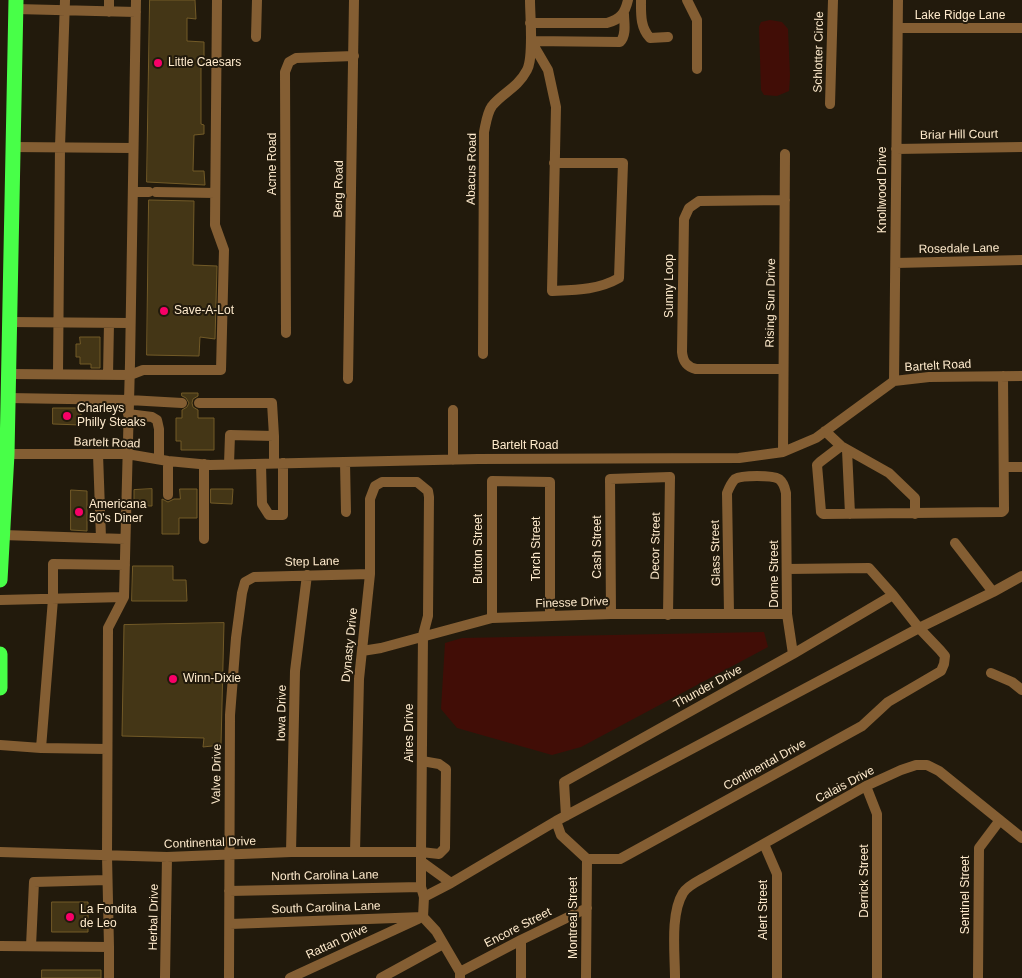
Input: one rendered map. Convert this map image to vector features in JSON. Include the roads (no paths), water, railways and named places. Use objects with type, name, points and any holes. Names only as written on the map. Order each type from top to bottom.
[{"type":"highway","points":[[0,580],[7,454],[16,5]]},
{"type":"highway","points":[[0,654],[0,688]]},
{"type":"street","points":[[109,0],[109,12]]},
{"type":"street","points":[[109,978],[107,880],[108,628],[124,597],[130,375],[136,0]]},
{"type":"street","points":[[9,374],[130,375],[143,370],[221,370],[224,250],[215,225],[217,0]]},
{"type":"street","points":[[256,36],[257,0]]},
{"type":"street","name":"Berg Road","points":[[348,379],[354,0]]},
{"type":"street","name":"Abacus Road","points":[[483,354],[484,132],[487,116],[492,106],[518,85],[528,68],[531,41],[530,0]]},
{"type":"street","points":[[531,41],[620,42],[624,34],[624,14],[628,0]]},
{"type":"street","points":[[641,0],[642,24],[646,34],[650,38],[668,37]]},
{"type":"street","points":[[687,0],[697,20],[697,69]]},
{"type":"street","name":"Schlotter Circle","points":[[830,104],[833,0]]},
{"type":"street","name":"Knollwood Drive","points":[[894,381],[898,0]]},
{"type":"street","points":[[58,374],[60,147],[65,3]]},
{"type":"street","points":[[16,5],[65,3],[109,12],[136,12]]},
{"type":"street","points":[[530,23],[607,23],[616,21],[624,14]]},
{"type":"street","name":"Lake Ridge Lane","points":[[898,28],[1022,28]]},
{"type":"street","points":[[531,41],[548,70],[556,107],[554,163],[552,291],[587,289],[607,284],[619,278],[623,162],[554,163]]},
{"type":"street","name":"Acme Road","points":[[286,333],[285,72],[289,62],[296,58],[354,56]]},
{"type":"street","points":[[13,147],[134,148]]},
{"type":"street","name":"Briar Hill Court","points":[[896,149],[1022,147]]},
{"type":"street","name":"Rising Sun Drive","points":[[784,452],[785,154]]},
{"type":"street","points":[[133,192],[215,194]]},
{"type":"street","name":"Sunny Loop","points":[[783,369],[696,369],[690,368],[686,363],[682,352],[683,236],[686,212],[699,200],[785,200]]},
{"type":"street","name":"Rosedale Lane","points":[[896,263],[1022,260]]},
{"type":"street","points":[[10,322],[130,323]]},
{"type":"street","points":[[108,374],[109,322]]},
{"type":"street","points":[[844,448],[817,465],[821,512],[823,514],[1002,512],[1004,510],[1003,376]]},
{"type":"street","name":"Bartelt Road","points":[[7,454],[127,454],[204,464],[739,458],[784,452],[816,438],[894,381],[929,377],[1022,376]]},
{"type":"street","points":[[8,398],[182,403]]},
{"type":"street","points":[[199,403],[272,403],[274,436],[279,463],[284,515],[269,515],[262,504],[261,464]]},
{"type":"street","points":[[453,410],[453,460]]},
{"type":"street","points":[[128,414],[152,417],[157,420],[168,494]]},
{"type":"street","points":[[825,431],[844,448],[882,468],[898,480],[914,498],[915,514]]},
{"type":"street","points":[[229,464],[230,436],[274,436]]},
{"type":"street","points":[[844,448],[850,514]]},
{"type":"street","points":[[98,454],[101,538]]},
{"type":"street","points":[[345,462],[346,512]]},
{"type":"street","points":[[204,464],[204,539]]},
{"type":"street","points":[[1004,467],[1022,467]]},
{"type":"street","name":"Glass Street","points":[[729,614],[727,493],[734,480],[741,477],[770,476],[779,479],[784,485],[786,493]]},
{"type":"street","name":"Cash Street","points":[[611,614],[610,479],[670,477]]},
{"type":"street","name":"Decor Street","points":[[668,615],[670,477]]},
{"type":"street","name":"Button Street","points":[[492,618],[492,481],[550,482]]},
{"type":"street","name":"Dynasty Drive","points":[[355,852],[358,679],[370,574],[370,499],[375,486],[382,482],[417,482]]},
{"type":"street","name":"Aires Drive","points":[[417,482],[428,491],[429,497],[428,616],[423,635],[423,917]]},
{"type":"street","name":"Torch Street","points":[[550,482],[550,616]]},
{"type":"street","name":"Dome Street","points":[[786,493],[788,614],[793,654]]},
{"type":"street","points":[[3,535],[125,539]]},
{"type":"street","points":[[954,542],[993,592]]},
{"type":"street","points":[[41,748],[53,599],[53,564],[125,565]]},
{"type":"street","points":[[787,570],[870,568],[918,628]]},
{"type":"street","name":"Step Lane","points":[[254,576],[370,574]]},
{"type":"street","name":"Iowa Drive","points":[[292,852],[295,671],[307,575]]},
{"type":"street","name":"Valve Drive","points":[[229,978],[230,715],[236,638],[242,593],[245,582],[254,576]]},
{"type":"street","points":[[423,892],[452,883],[556,821],[918,628],[1022,576]]},
{"type":"street","name":"Thunder Drive","points":[[566,816],[564,782],[793,654],[893,595]]},
{"type":"street","points":[[0,600],[124,597]]},
{"type":"street","name":"Finesse Drive","points":[[362,652],[492,618],[611,614],[788,614]]},
{"type":"street","name":"Continental Drive","points":[[587,859],[620,859],[862,726],[888,702],[941,671],[945,656],[918,628]]},
{"type":"street","points":[[991,673],[1012,682],[1022,690]]},
{"type":"street","points":[[0,745],[108,749]]},
{"type":"street","name":"Continental Drive","points":[[0,852],[167,857],[292,852],[355,852],[422,857],[439,854],[445,848],[446,839],[446,770],[439,764],[422,761]]},
{"type":"street","name":"Calais Drive","points":[[675,978],[676,915],[678,901],[684,892],[705,876],[866,786],[901,770],[916,765],[927,765],[939,772],[1022,838]]},
{"type":"street","name":"Derrick Street","points":[[866,786],[878,814],[877,978]]},
{"type":"street","name":"Sentinel Street","points":[[978,978],[979,848],[1000,820]]},
{"type":"street","points":[[556,821],[561,835],[587,859]]},
{"type":"street","name":"Alert Street","points":[[764,844],[777,874],[776,978]]},
{"type":"street","name":"Herbal Drive","points":[[165,978],[167,857]]},
{"type":"street","points":[[422,857],[452,883]]},
{"type":"street","name":"Montreal Street","points":[[586,978],[587,859]]},
{"type":"street","points":[[31,946],[34,882],[107,880]]},
{"type":"street","name":"North Carolina Lane","points":[[229,891],[423,892]]},
{"type":"street","name":"Encore Street","points":[[460,975],[521,940],[587,908]]},
{"type":"street","points":[[423,917],[436,931],[460,975]]},
{"type":"street","name":"South Carolina Lane","points":[[230,924],[423,917]]},
{"type":"street","name":"Rattan Drive","points":[[290,978],[423,917]]},
{"type":"street","points":[[520,978],[521,940]]},
{"type":"street","points":[[381,978],[443,944]]},
{"type":"street","points":[[0,946],[109,947]]},
{"type":"place","name":"Little Caesars","points":[[158,63]]},
{"type":"place","name":"Save-A-Lot","points":[[164,311]]},
{"type":"place","name":"Charleys Philly Steaks","points":[[67,416]]},
{"type":"place","name":"Americana 50's Diner","points":[[79,512]]},
{"type":"place","name":"Winn-Dixie","points":[[173,679]]},
{"type":"place","name":"La Fondita de Leo","points":[[70,917]]}]
